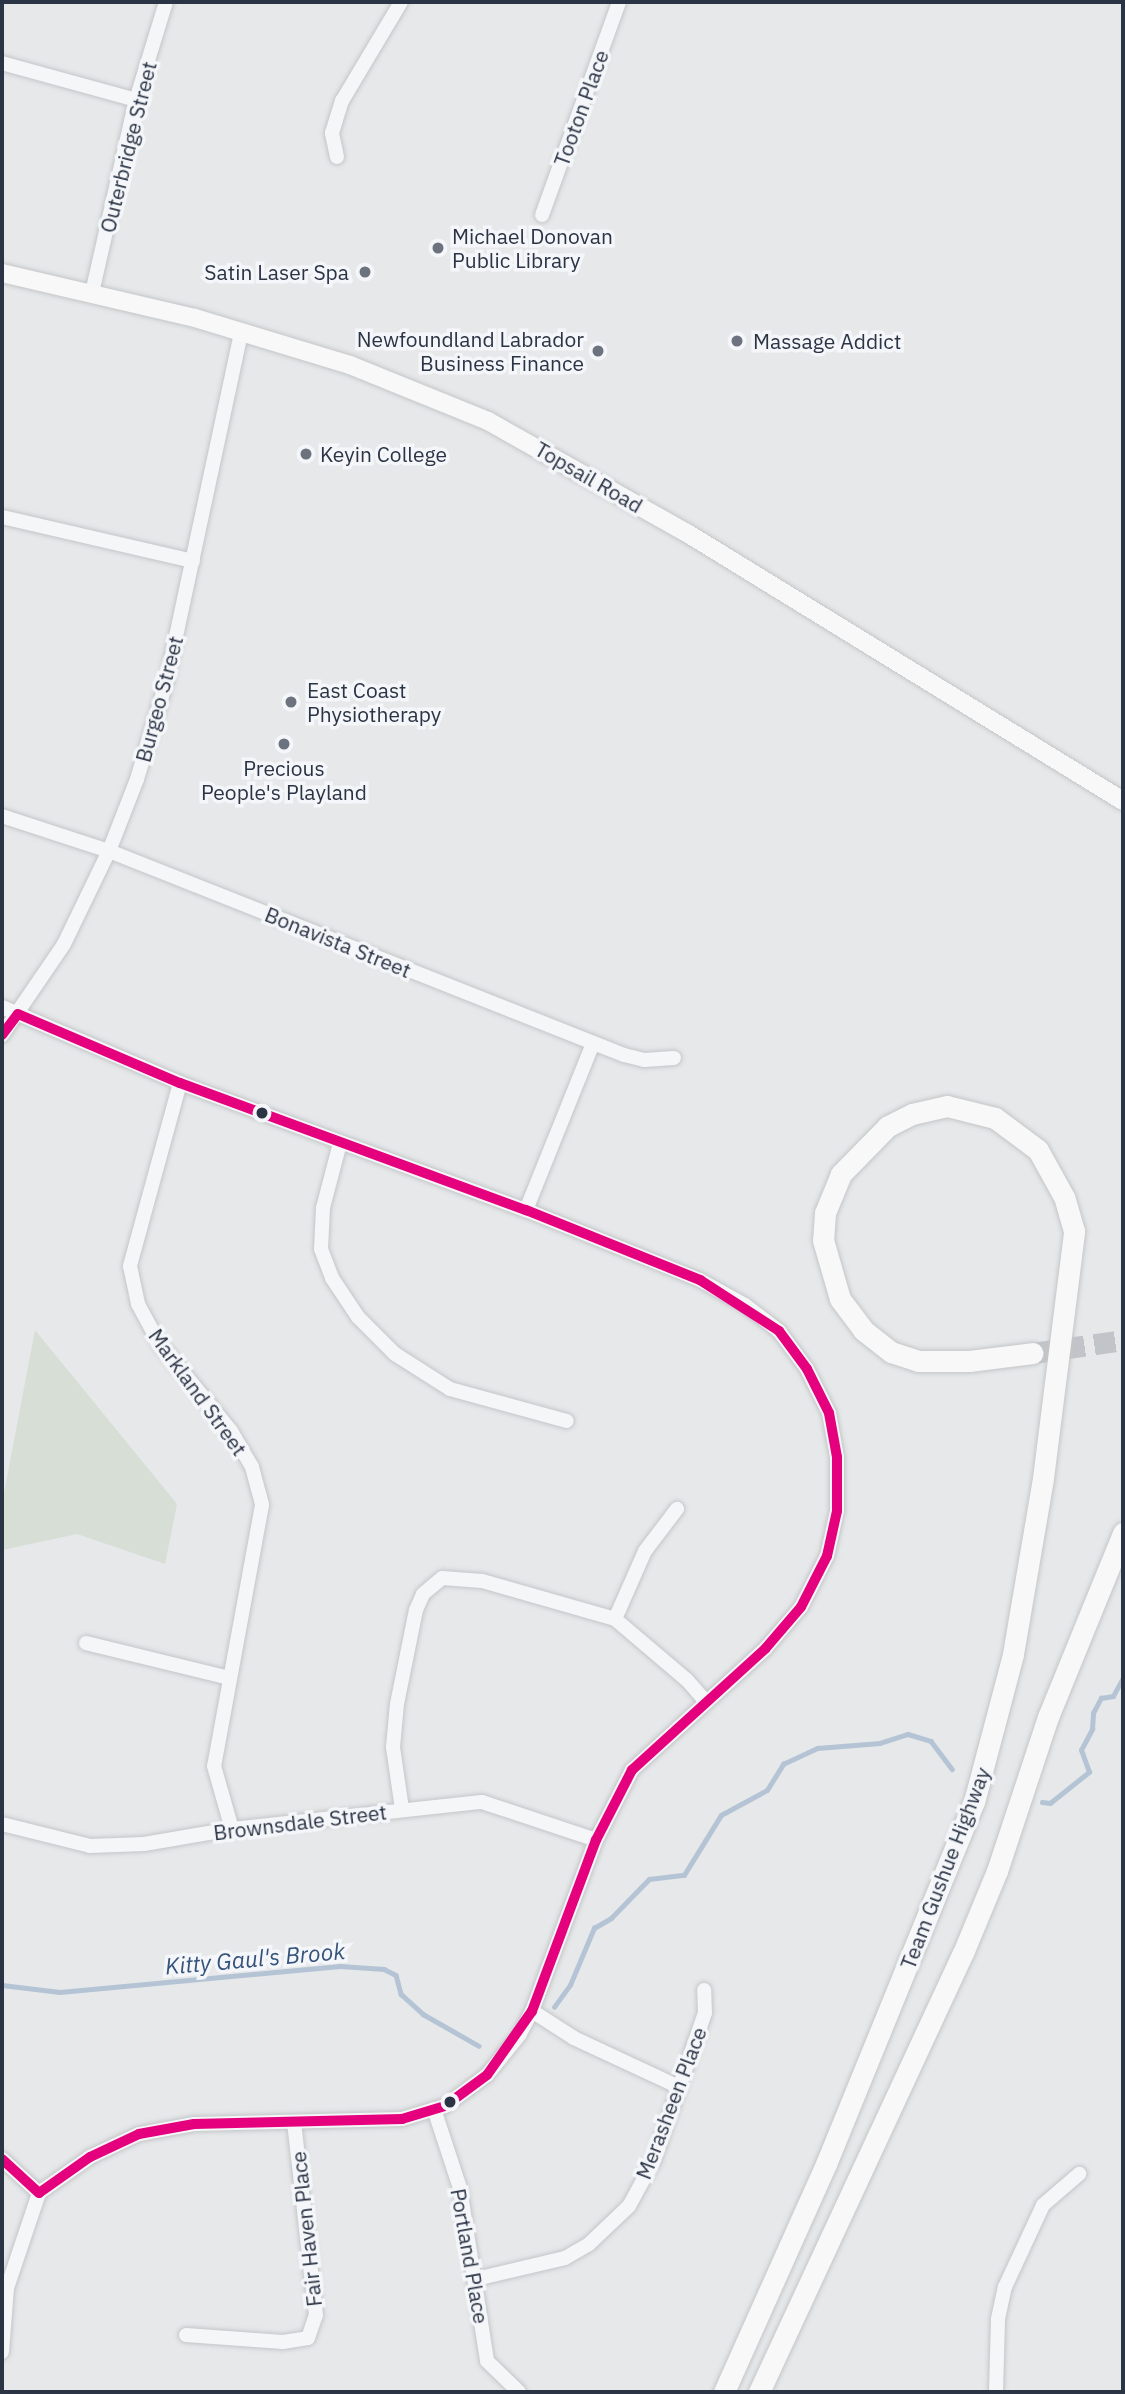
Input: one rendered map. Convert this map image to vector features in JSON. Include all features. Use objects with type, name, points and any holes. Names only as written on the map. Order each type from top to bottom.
[{"type":"highway","name":"Team Gushue Highway","points":[[724,2392],[826,2164],[974,1802],[995,1730],[1025,1587],[1074,1231],[1064,1197],[1038,1150],[995,1118],[947,1106],[912,1114],[887,1127],[853,1157],[829,1200],[823,1240],[840,1299],[863,1330],[891,1352],[919,1361],[969,1361],[1033,1353]]},
{"type":"highway","name":"Team Gushue Highway","points":[[759,2392],[963,1953],[997,1871],[1026,1777],[1123,1533]]},
{"type":"main road","name":"Topsail Road","points":[[2,273],[92,293],[350,365],[488,421],[532,443],[1123,801]]},
{"type":"street","name":"Outerbridge Street","points":[[92,293],[136,100],[166,2]]},
{"type":"street","points":[[337,157],[332,133],[342,101],[401,2]]},
{"type":"street","name":"Tooton Place","points":[[542,215],[619,2]]},
{"type":"street","points":[[2,63],[136,100]]},
{"type":"street","name":"Burgeo Street","points":[[2,1035],[64,944],[109,851],[137,779],[166,683],[241,334]]},
{"type":"street","points":[[2,534],[4,517],[193,561]]},
{"type":"street","name":"Bonavista Street","points":[[2,816],[109,851],[634,1058],[674,1058]]},
{"type":"street","points":[[2,1007],[180,1083],[526,1210],[700,1280],[745,1305],[779,1331],[807,1369],[829,1413],[837,1471],[837,1511],[827,1556],[801,1607],[765,1649],[632,1770],[596,1840],[532,2011],[487,2075],[434,2109],[402,2119],[194,2124],[139,2134],[90,2157],[40,2193],[7,2288],[2,2352]]},
{"type":"street","points":[[526,1210],[593,1043]]},
{"type":"street","name":"Markland Street","points":[[180,1083],[130,1266],[143,1314],[159,1343],[231,1431],[252,1468],[262,1505],[214,1766],[232,1829]]},
{"type":"street","points":[[340,1143],[327,1185],[321,1249],[332,1278],[358,1317],[396,1354],[450,1389],[567,1421]]},
{"type":"street","points":[[615,1619],[645,1551],[677,1509]]},
{"type":"street","points":[[402,1809],[393,1747],[397,1704],[416,1610],[431,1583],[453,1576],[482,1581],[615,1619],[687,1680],[705,1701]]},
{"type":"street","points":[[86,1643],[230,1678]]},
{"type":"street","name":"Brownsdale Street","points":[[2,1824],[23,1833],[90,1846],[144,1844],[232,1829],[482,1802],[596,1840]]},
{"type":"street","name":"Merasheen Place","points":[[476,2278],[565,2258],[610,2227],[629,2206],[654,2160],[705,2013],[704,1990]]},
{"type":"street","points":[[532,2011],[574,2038],[679,2087]]},
{"type":"street","name":"Portland Place","points":[[434,2109],[460,2188],[476,2278],[486,2361],[519,2392]]},
{"type":"street","name":"Fair Haven Place","points":[[186,2335],[283,2342],[308,2338],[316,2315],[304,2238],[295,2122]]},
{"type":"street","points":[[2,2159],[40,2193]]},
{"type":"street","points":[[996,2392],[1001,2297],[1043,2204],[1079,2174]]},
{"type":"shaded area","points":[[35,1330],[177,1504],[165,1564],[77,1534],[2,1550],[2,1504]]},
{"type":"waterway","name":"Kitty Gaul's Brook","points":[[1042,1802],[1050,1803],[1089,1772],[1081,1750],[1092,1729],[1093,1713],[1101,1698],[1113,1696],[1123,1678]]},
{"type":"waterway","name":"Kitty Gaul's Brook","points":[[554,2007],[570,1985],[594,1928],[611,1918],[649,1879],[684,1875],[721,1815],[767,1790],[783,1764],[817,1748],[880,1743],[908,1734],[931,1741],[952,1769]]},
{"type":"waterway","name":"Kitty Gaul's Brook","points":[[2,1985],[60,1992],[340,1966],[384,1969],[396,1975],[401,1994],[423,2014],[479,2046]]},
{"type":"tunnel","points":[[1033,1353],[1123,1340]]},
{"type":"transit line","points":[[2,1035],[18,1014],[180,1083],[526,1210],[700,1280],[779,1331],[807,1369],[829,1413],[837,1457],[837,1511],[827,1556],[801,1607],[765,1649],[632,1770],[596,1840],[532,2011],[487,2075],[445,2106],[402,2119],[194,2124],[139,2134],[90,2157],[39,2193],[2,2159]]},
{"type":"place","name":"Michael Donovan Public Library","points":[[438,248]]},
{"type":"place","name":"Satin Laser Spa","points":[[365,272]]},
{"type":"place","name":"Massage Addict","points":[[737,341]]},
{"type":"place","name":"Newfoundland Labrador Business Finance","points":[[598,351]]},
{"type":"place","name":"Keyin College","points":[[306,454]]},
{"type":"place","name":"East Coast Physiotherapy","points":[[291,702]]},
{"type":"place","name":"Precious People's Playland","points":[[284,744]]}]
